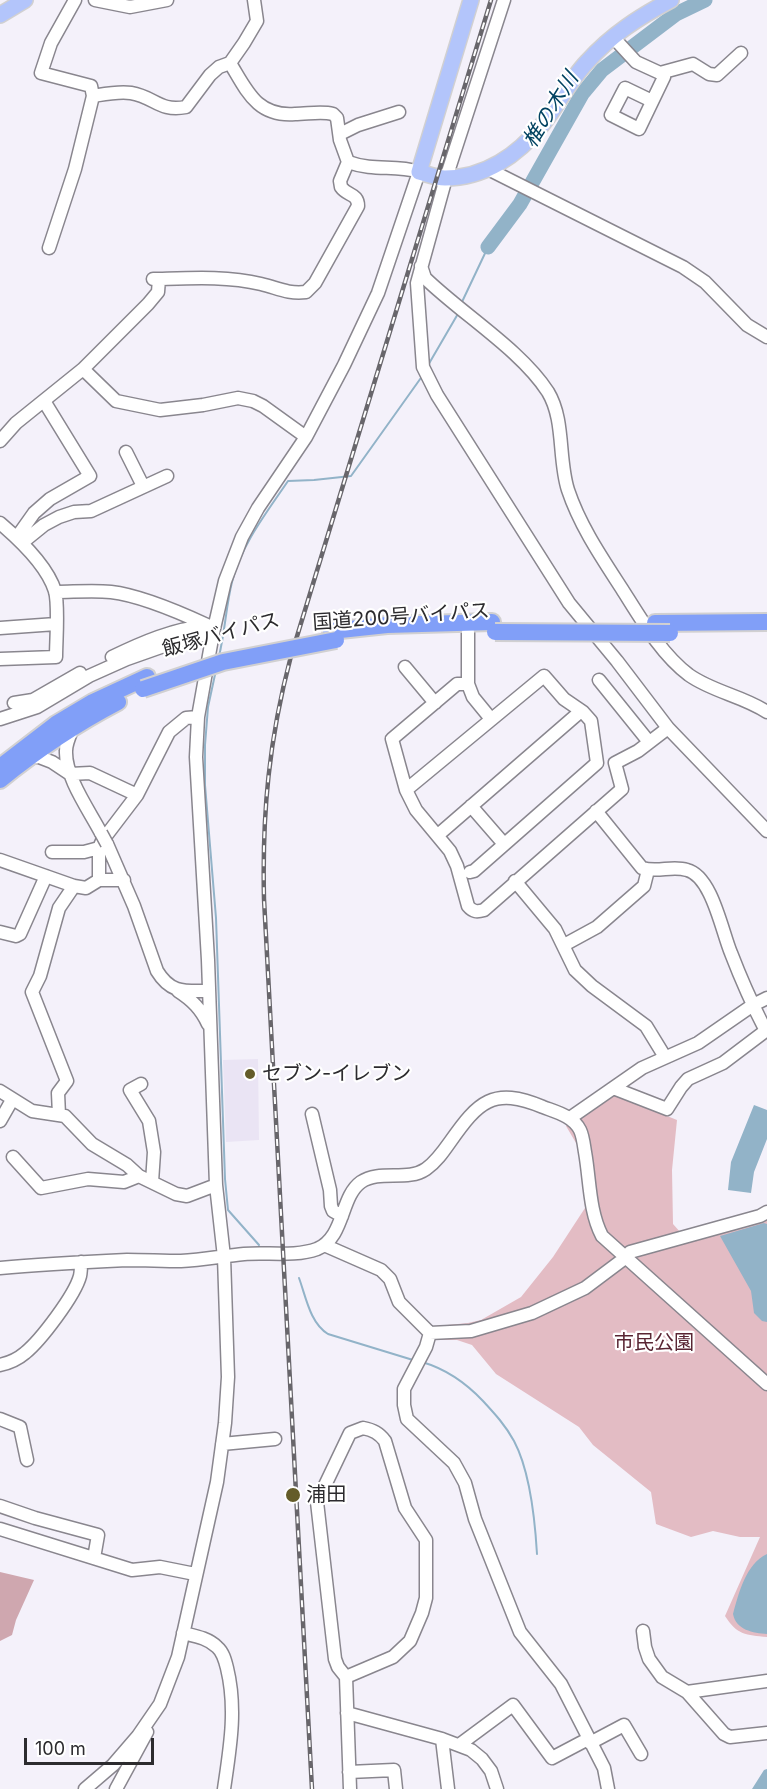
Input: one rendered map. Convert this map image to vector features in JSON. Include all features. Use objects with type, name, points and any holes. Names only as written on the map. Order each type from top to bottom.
[{"type":"highway","points":[[333,635],[387,625],[493,627],[767,622]]},
{"type":"highway","name":"国道200号バイパス","points":[[0,780],[29,757],[145,683],[333,635],[468,632],[493,627],[670,633],[767,633]]},
{"type":"highway","name":"飯塚バイパス","points":[[0,768],[56,724],[93,702],[145,683]]},
{"type":"main road","points":[[0,15],[25,0]]},
{"type":"main road","points":[[471,0],[419,172],[446,178],[467,176],[507,160],[543,124],[585,64],[641,16],[671,0]]},
{"type":"street","points":[[49,248],[75,169],[93,96],[91,87],[41,73],[51,43],[75,0]]},
{"type":"street","points":[[95,0],[130,7],[167,0]]},
{"type":"street","points":[[93,96],[134,93],[167,109],[186,107],[210,75],[219,67],[230,63],[256,21],[254,0]]},
{"type":"street","points":[[504,0],[446,178],[417,283],[423,367],[437,395],[569,603],[668,728],[767,831]]},
{"type":"street","points":[[614,37],[636,62],[664,77],[639,129],[611,115],[625,88],[652,101]]},
{"type":"street","points":[[660,73],[693,64],[709,74],[717,75],[741,53]]},
{"type":"street","points":[[0,441],[16,423],[83,369],[124,330],[158,292],[156,279],[207,278],[262,284],[275,290],[289,292],[306,292],[315,283],[358,206],[354,195],[341,187],[340,182],[348,162],[337,118],[327,112],[282,115],[272,113],[256,102],[230,63]]},
{"type":"street","points":[[340,134],[358,125],[399,112]]},
{"type":"street","points":[[116,1789],[139,1749],[178,1657],[217,1482],[228,1377],[224,1257],[216,1185],[208,960],[196,757],[198,717],[212,629],[225,581],[242,537],[306,437],[378,293],[419,172],[400,168],[370,168],[348,162]]},
{"type":"street","points":[[488,169],[683,267],[705,282],[747,325],[767,337]]},
{"type":"street","points":[[421,266],[425,278],[520,360],[538,378],[549,394],[557,420],[564,477],[579,517],[656,640],[678,667],[692,677],[735,695],[767,712]]},
{"type":"street","points":[[83,369],[116,401],[160,410],[238,398],[253,400],[306,437]]},
{"type":"street","points":[[20,539],[34,513],[50,499],[90,476],[44,401]]},
{"type":"street","points":[[126,452],[143,486]]},
{"type":"street","points":[[20,539],[59,517],[91,511],[167,476]]},
{"type":"street","points":[[0,523],[20,539],[39,561],[55,592],[56,624],[56,657],[0,659]]},
{"type":"street","points":[[55,592],[109,591],[128,595],[186,615],[212,629]]},
{"type":"street","points":[[0,628],[56,624]]},
{"type":"street","points":[[14,703],[33,699],[129,649],[180,630],[212,629]]},
{"type":"street","points":[[0,719],[37,707],[89,676],[128,659],[212,629]]},
{"type":"street","points":[[468,632],[468,684],[474,698],[491,719]]},
{"type":"street","points":[[405,667],[435,703]]},
{"type":"street","points":[[406,790],[544,676],[564,699],[591,721],[597,763],[474,871],[470,872]]},
{"type":"street","points":[[598,681],[649,742]]},
{"type":"street","points":[[468,684],[457,684],[392,739],[406,790],[416,810],[450,851],[457,866],[468,906],[472,911],[484,910],[622,789],[615,763],[668,728]]},
{"type":"street","points":[[606,711],[619,705]]},
{"type":"street","points":[[438,835],[581,711]]},
{"type":"street","points":[[99,880],[102,841],[137,795],[169,732],[186,718],[198,717]]},
{"type":"street","points":[[73,728],[67,742],[66,752],[70,774],[102,842],[124,880],[157,971],[162,979],[191,999],[200,1009],[210,1029]]},
{"type":"street","points":[[29,757],[39,757],[52,762],[70,774],[90,773],[137,795]]},
{"type":"street","points":[[471,806],[504,844]]},
{"type":"street","points":[[596,811],[642,868],[648,870],[687,869],[702,882],[714,905],[729,949],[765,1029],[723,1063],[688,1080],[667,1109],[613,1088]]},
{"type":"street","points":[[52,852],[84,852],[102,842]]},
{"type":"street","points":[[0,860],[74,886],[86,888],[99,880],[124,880]]},
{"type":"street","points":[[564,945],[597,927],[644,886],[648,870]]},
{"type":"street","points":[[0,932],[16,936],[20,934],[46,876]]},
{"type":"street","points":[[515,881],[555,929],[575,970],[592,986],[646,1026],[665,1057]]},
{"type":"street","points":[[59,1115],[58,1093],[68,1081],[32,992],[40,976],[59,908],[74,886]]},
{"type":"street","points":[[175,989],[195,983],[205,969],[208,960]]},
{"type":"street","points":[[175,989],[209,991]]},
{"type":"street","points":[[570,1118],[642,1068],[698,1043],[767,998]]},
{"type":"street","points":[[141,1084],[130,1090],[149,1121],[154,1152],[152,1182]]},
{"type":"street","points":[[0,1091],[32,1111],[65,1116],[93,1144],[128,1165],[139,1176],[176,1194],[187,1196],[216,1185]]},
{"type":"street","points":[[0,1268],[81,1262],[181,1261],[245,1254],[300,1252],[324,1245],[335,1233],[348,1201],[359,1183],[375,1176],[424,1171],[436,1161],[466,1119],[485,1103],[496,1098],[523,1099],[570,1118],[580,1130],[594,1217],[602,1236],[767,1384]]},
{"type":"street","points":[[0,1121],[12,1100]]},
{"type":"street","points":[[312,1114],[330,1190],[331,1206],[333,1211],[342,1216]]},
{"type":"street","points":[[13,1157],[41,1188],[88,1179],[124,1182],[139,1176]]},
{"type":"street","points":[[324,1245],[381,1270],[390,1279],[399,1302],[430,1333],[471,1331],[532,1313],[585,1288],[630,1252],[760,1216],[767,1212]]},
{"type":"street","points":[[0,1365],[26,1353],[40,1337],[71,1294],[80,1276],[81,1262]]},
{"type":"street","points":[[430,1333],[426,1347],[404,1389],[407,1419],[454,1462],[465,1483],[475,1519],[520,1632],[561,1684],[604,1768],[608,1789]]},
{"type":"street","points":[[0,1419],[20,1427],[27,1460]]},
{"type":"street","points":[[345,1677],[393,1657],[410,1641],[426,1598],[426,1540],[405,1508],[385,1442],[379,1434],[363,1428],[350,1433],[317,1502],[335,1659],[345,1677],[350,1789]]},
{"type":"street","points":[[222,1444],[275,1439]]},
{"type":"street","points":[[0,1506],[98,1535],[94,1558]]},
{"type":"street","points":[[0,1529],[132,1570],[160,1567],[195,1574]]},
{"type":"street","points":[[643,1631],[649,1659],[662,1677],[687,1692],[724,1734],[730,1737],[767,1733]]},
{"type":"street","points":[[183,1633],[203,1638],[218,1647],[226,1665],[232,1696],[233,1717],[224,1789]]},
{"type":"street","points":[[687,1692],[767,1681]]},
{"type":"street","points":[[85,1789],[113,1765],[138,1736],[160,1704]]},
{"type":"street","points":[[459,1745],[513,1705],[552,1758],[624,1725],[641,1754]]},
{"type":"street","points":[[347,1713],[442,1739],[471,1750],[491,1771],[497,1789]]},
{"type":"street","points":[[442,1739],[448,1789]]},
{"type":"street","points":[[349,1772],[394,1770],[396,1789]]},
{"type":"shaded area","points":[[258,1059],[259,1140],[226,1142],[223,1060]]},
{"type":"shaded area","points":[[0,1572],[34,1580],[16,1620],[12,1635],[0,1641]]},
{"type":"green space","name":"市民公園","points":[[612,1094],[677,1120],[672,1170],[673,1224],[681,1233],[767,1216],[767,1637],[743,1633],[734,1627],[725,1616],[760,1537],[740,1537],[713,1531],[691,1537],[656,1524],[651,1492],[593,1445],[579,1427],[496,1374],[472,1345],[457,1340],[438,1340],[437,1326],[481,1320],[521,1297],[553,1257],[585,1208],[579,1148],[566,1126]]},
{"type":"water","points":[[754,1105],[767,1110],[767,1139],[754,1172],[751,1193],[728,1190],[731,1162]]},
{"type":"water","points":[[767,1224],[767,1322],[762,1321],[754,1313],[751,1291],[720,1236]]},
{"type":"water","points":[[767,1554],[767,1634],[741,1627],[733,1614],[749,1572],[754,1564]]},
{"type":"water","points":[[767,1769],[767,1789],[752,1789],[764,1770]]},
{"type":"waterway","name":"椎の木川","points":[[488,247],[520,204],[582,94],[602,70],[676,14],[705,0]]},
{"type":"waterway","points":[[461,304],[488,247]]},
{"type":"waterway","points":[[427,367],[459,312]]},
{"type":"waterway","points":[[219,656],[236,568],[255,529],[288,481],[351,476],[423,375]]},
{"type":"waterway","points":[[216,670],[208,707],[205,785],[216,918],[225,1179],[228,1210],[259,1245]]},
{"type":"waterway","points":[[299,1278],[313,1316],[328,1334],[413,1360]]},
{"type":"waterway","points":[[422,1362],[455,1377],[470,1388],[496,1415],[511,1436],[520,1453],[528,1481],[537,1554]]},
{"type":"railway","points":[[312,1789],[264,899],[264,836],[268,776],[277,717],[291,656],[491,0]]},
{"type":"place","name":"セブン-イレブン","points":[[250,1074]]},
{"type":"place","name":"浦田","points":[[293,1495]]}]
